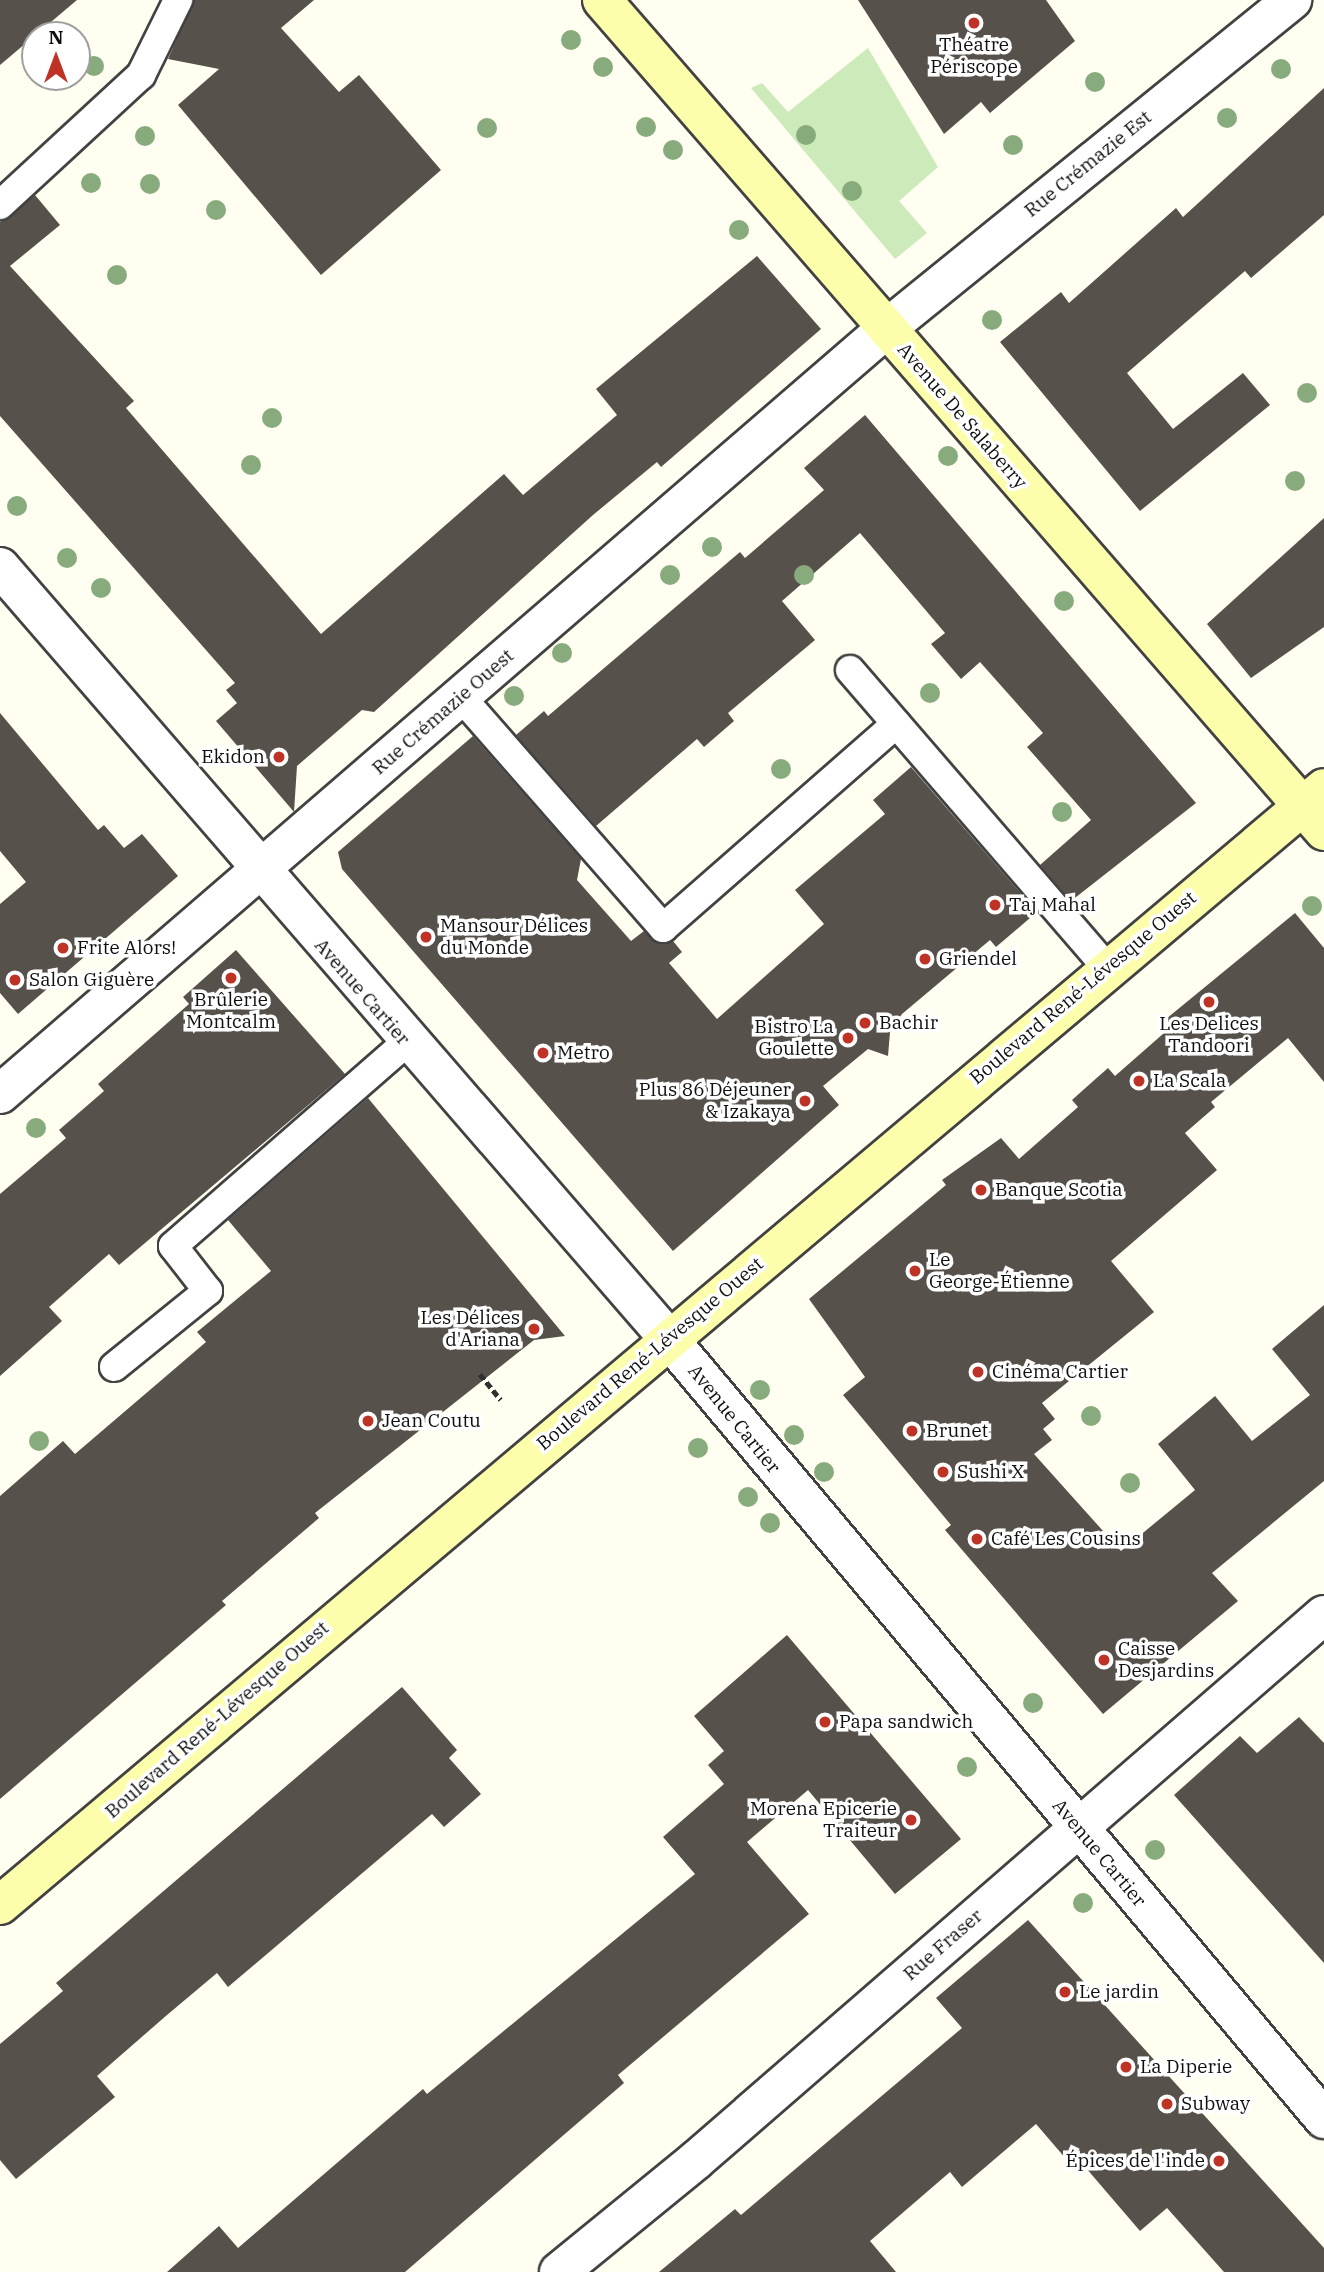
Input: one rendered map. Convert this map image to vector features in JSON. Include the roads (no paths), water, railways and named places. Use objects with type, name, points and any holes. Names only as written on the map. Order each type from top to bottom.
[{"type":"main road","name":"Avenue De Salaberry","points":[[602,0],[886,329],[1317,808]]},
{"type":"main road","name":"Boulevard René-Lévesque Ouest","points":[[0,1905],[1106,967],[1317,808]]},
{"type":"street","name":"Rue Crémazie Est","points":[[886,329],[1292,0]]},
{"type":"street","name":"Rue Crémazie Ouest","points":[[0,1094],[886,329]]},
{"type":"street","name":"Avenue Cartier","points":[[0,567],[406,1043],[668,1338],[1324,2119]]},
{"type":"street","name":"Rue Fraser","points":[[559,2272],[695,2161],[1324,1615]]},
{"type":"lane","points":[[0,205],[141,75],[178,0]]},
{"type":"lane","points":[[850,670],[1106,967]]},
{"type":"lane","points":[[461,697],[663,928],[896,724]]},
{"type":"lane","points":[[114,1367],[208,1290],[173,1246],[406,1043]]},
{"type":"place","name":"Théatre Périscope","points":[[974,23]]},
{"type":"place","name":"Ekidon","points":[[279,757]]},
{"type":"place","name":"Taj Mahal","points":[[995,905]]},
{"type":"place","name":"Mansour Délices du Monde","points":[[426,937]]},
{"type":"place","name":"Frite Alors!","points":[[63,948]]},
{"type":"place","name":"Griendel","points":[[925,959]]},
{"type":"place","name":"Brûlerie Montcalm","points":[[231,978]]},
{"type":"place","name":"Salon Giguère","points":[[15,980]]},
{"type":"place","name":"Les Delices Tandoori","points":[[1209,1002]]},
{"type":"place","name":"Bachir","points":[[865,1023]]},
{"type":"place","name":"Bistro La Goulette","points":[[848,1038]]},
{"type":"place","name":"Metro","points":[[543,1053]]},
{"type":"place","name":"La Scala","points":[[1139,1081]]},
{"type":"place","name":"Plus 86 Déjeuner & Izakaya","points":[[805,1101]]},
{"type":"place","name":"Banque Scotia","points":[[981,1190]]},
{"type":"place","name":"Le George-Étienne","points":[[915,1271]]},
{"type":"place","name":"Les Délices d'Ariana","points":[[534,1329]]},
{"type":"place","name":"Cinéma Cartier","points":[[978,1372]]},
{"type":"place","name":"Jean Coutu","points":[[368,1421]]},
{"type":"place","name":"Brunet","points":[[912,1431]]},
{"type":"place","name":"Sushi X","points":[[943,1472]]},
{"type":"place","name":"Café Les Cousins","points":[[977,1539]]},
{"type":"place","name":"Caisse Desjardins","points":[[1104,1660]]},
{"type":"place","name":"Papa sandwich","points":[[825,1722]]},
{"type":"place","name":"Morena Epicerie Traiteur","points":[[911,1820]]},
{"type":"place","name":"Le jardin","points":[[1065,1992]]},
{"type":"place","name":"La Diperie","points":[[1126,2067]]},
{"type":"place","name":"Subway","points":[[1167,2104]]},
{"type":"place","name":"Épices de l'inde","points":[[1219,2161]]}]
